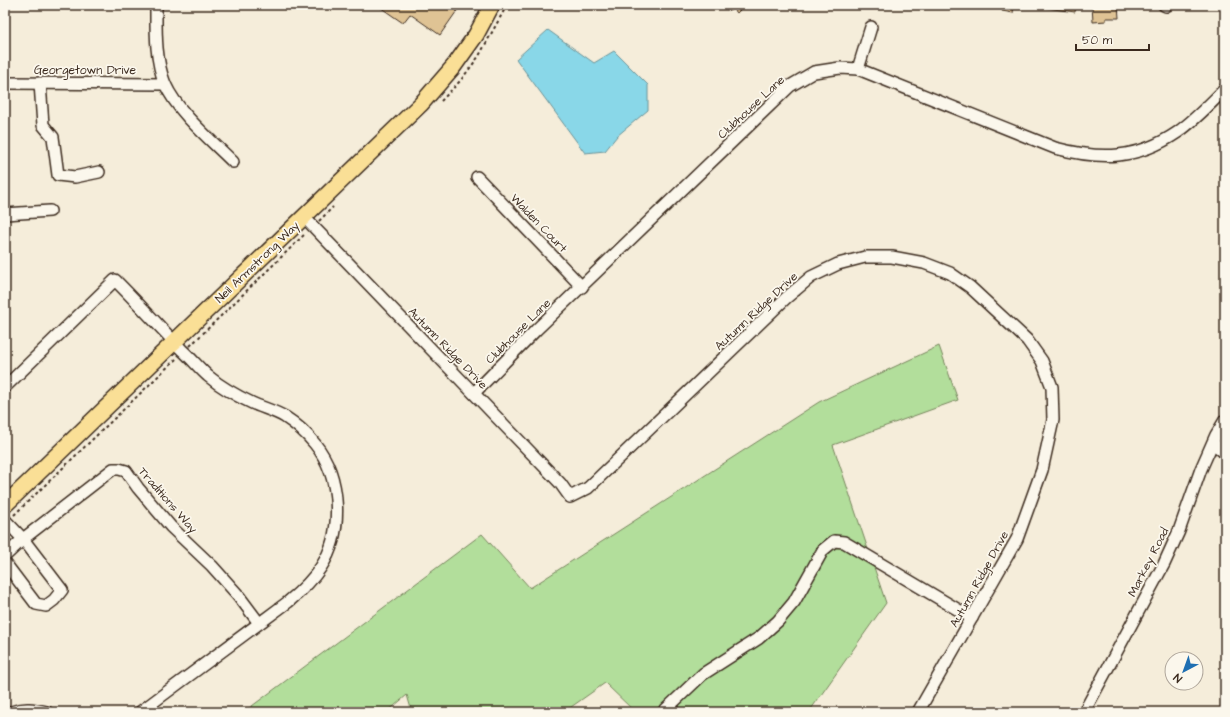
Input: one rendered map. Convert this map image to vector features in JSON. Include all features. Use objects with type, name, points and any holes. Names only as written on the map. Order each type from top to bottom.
[{"type":"main road","name":"Neil Armstrong Way","points":[[5,505],[421,104],[458,60],[476,35],[492,5]]},
{"type":"street","points":[[156,5],[156,41],[165,84],[185,114],[233,162]]},
{"type":"street","points":[[858,70],[871,27]]},
{"type":"street","name":"Clubhouse Lane","points":[[474,393],[536,330],[790,86],[814,72],[840,68],[858,70],[1055,148],[1095,156],[1117,155],[1139,151],[1166,140],[1190,123],[1225,89]]},
{"type":"street","name":"Georgetown Drive","points":[[5,83],[165,84]]},
{"type":"street","points":[[40,83],[43,125],[53,137],[58,175],[75,177],[99,172]]},
{"type":"street","name":"Walden Court","points":[[477,177],[582,287]]},
{"type":"street","points":[[5,214],[50,211]]},
{"type":"street","name":"Autumn Ridge Drive","points":[[304,217],[560,483],[570,497],[588,488],[786,298],[812,277],[838,264],[865,257],[892,257],[924,263],[950,273],[970,287],[1027,340],[1042,361],[1052,387],[1053,420],[1042,470],[1017,539],[918,712]]},
{"type":"street","points":[[5,386],[115,280],[208,376],[236,395],[253,404],[285,417],[315,444],[329,469],[336,494],[336,521],[333,539],[321,567],[301,591],[140,712]]},
{"type":"street","name":"Markey Road","points":[[1084,712],[1164,564],[1179,531],[1201,469],[1225,420]]},
{"type":"street","points":[[1213,443],[1225,453]]},
{"type":"street","name":"Traditions Way","points":[[5,556],[22,539],[113,469],[119,469],[126,471],[171,528],[212,566],[238,595],[259,622]]},
{"type":"street","points":[[5,520],[62,590],[54,600],[46,606],[36,604],[5,563]]},
{"type":"street","points":[[663,712],[703,674],[759,638],[778,621],[794,602],[823,550],[834,541],[844,542],[972,618]]},
{"type":"street","points":[[11,712],[18,709],[32,708],[47,712]]},
{"type":"green space","points":[[939,346],[958,400],[833,445],[886,603],[809,712],[635,712],[605,683],[564,712],[412,712],[407,695],[387,712],[244,712],[482,534],[530,588],[819,402]]},
{"type":"water","points":[[548,30],[594,63],[614,51],[648,85],[648,110],[617,136],[605,151],[585,153],[516,59]]},
{"type":"building","points":[[377,5],[461,5],[440,35],[410,14],[403,23]]},
{"type":"building","points":[[745,5],[737,13],[733,8],[730,11],[725,6]]},
{"type":"building","points":[[1003,5],[1014,5],[1013,13],[1002,11]]},
{"type":"building","points":[[1032,5],[1076,5],[1075,12]]},
{"type":"building","points":[[1092,5],[1118,5],[1119,18],[1106,18],[1106,21],[1093,22]]}]
